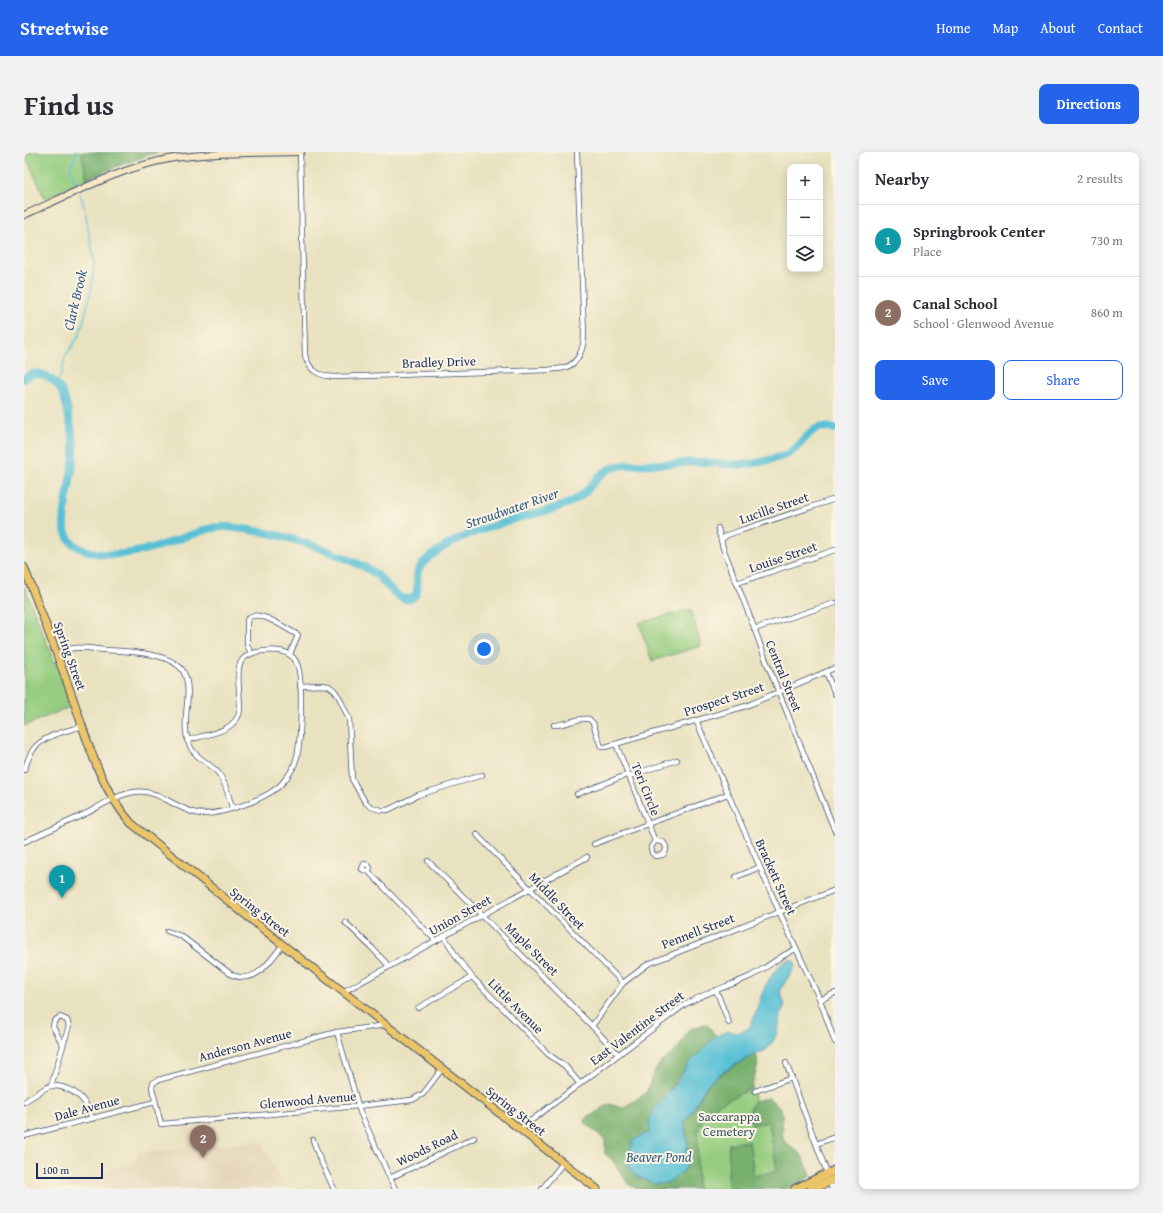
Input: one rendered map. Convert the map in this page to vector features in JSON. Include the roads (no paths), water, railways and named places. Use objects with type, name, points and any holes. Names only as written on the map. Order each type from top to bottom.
[{"type":"highway","points":[[795,1189],[832,1178]]},
{"type":"highway","points":[[812,1189],[832,1178]]},
{"type":"main road","name":"Spring Street","points":[[24,567],[57,653],[99,773],[113,800],[130,823],[283,945],[597,1189]]},
{"type":"street","name":"Bradley Drive","points":[[301,152],[305,355],[308,365],[312,370],[321,375],[334,377],[544,370],[564,368],[570,365],[581,352],[584,343],[577,152]]},
{"type":"street","points":[[24,215],[123,172],[162,160],[195,155],[301,152]]},
{"type":"street","name":"Lucille Street","points":[[722,540],[727,535],[835,499]]},
{"type":"street","name":"Central Street","points":[[718,528],[722,540],[721,543],[754,629],[835,832]]},
{"type":"street","name":"Louise Street","points":[[737,583],[835,550]]},
{"type":"street","points":[[754,629],[835,603]]},
{"type":"street","points":[[251,653],[247,644],[247,620],[251,616],[258,615],[265,617],[298,636],[290,654]]},
{"type":"street","points":[[57,653],[78,648],[140,652],[160,657],[176,664],[182,669],[187,680],[185,727],[188,740],[193,750],[221,776],[232,808]]},
{"type":"street","points":[[24,842],[131,792],[144,792],[162,797],[195,813],[209,814],[257,800],[271,793],[280,786],[290,774],[296,760],[301,730],[299,667],[295,660],[290,654],[278,651],[260,651],[251,653],[244,658],[239,668],[240,708],[238,716],[234,722],[222,730],[188,740]]},
{"type":"street","name":"Prospect Street","points":[[616,744],[746,706],[835,668]]},
{"type":"street","points":[[826,672],[835,694]]},
{"type":"street","points":[[300,686],[329,686],[339,697],[349,719],[352,779],[365,802],[371,807],[381,810],[388,810],[418,795],[482,774]]},
{"type":"street","points":[[554,725],[562,725],[585,718],[589,719],[593,723],[601,747],[616,744]]},
{"type":"street","name":"Brackett Street","points":[[696,720],[779,912],[820,1000],[835,1042]]},
{"type":"street","points":[[24,770],[32,752],[39,744],[55,735],[83,726]]},
{"type":"street","name":"Teri Circle","points":[[616,744],[655,842]]},
{"type":"street","points":[[577,794],[629,775],[677,760]]},
{"type":"street","points":[[594,844],[728,794]]},
{"type":"street","name":"Middle Street","points":[[477,834],[623,983]]},
{"type":"street","name":"Union Street","points":[[343,992],[587,857]]},
{"type":"street","name":"Maple Street","points":[[428,861],[618,1054]]},
{"type":"street","points":[[736,877],[760,868]]},
{"type":"street","points":[[368,871],[436,940]]},
{"type":"street","name":"Pennell Street","points":[[592,1026],[623,983],[655,960],[835,890]]},
{"type":"street","points":[[345,922],[389,966]]},
{"type":"street","points":[[167,931],[181,936],[232,975],[241,978],[261,971],[283,945]]},
{"type":"street","name":"Little Avenue","points":[[444,936],[458,959],[472,977],[548,1054],[565,1066],[580,1084]]},
{"type":"street","name":"East Valentine Street","points":[[520,1129],[684,1005],[694,999],[762,970],[777,958],[796,949]]},
{"type":"street","points":[[418,1008],[472,977]]},
{"type":"street","points":[[716,990],[729,1022]]},
{"type":"street","points":[[820,1000],[835,993]]},
{"type":"street","points":[[51,1086],[63,1045],[68,1024],[65,1018],[60,1017],[54,1020],[53,1027],[63,1045]]},
{"type":"street","name":"Anderson Avenue","points":[[161,1124],[152,1086],[152,1083],[158,1080],[337,1032],[386,1025]]},
{"type":"street","points":[[337,1032],[362,1119],[395,1189]]},
{"type":"street","points":[[786,1063],[816,1144],[832,1178]]},
{"type":"street","name":"Glenwood Avenue","points":[[161,1124],[412,1100],[423,1094],[442,1068]]},
{"type":"street","points":[[755,1091],[792,1078]]},
{"type":"street","points":[[24,1102],[42,1089],[51,1086],[65,1088],[79,1095],[86,1103],[92,1119]]},
{"type":"street","name":"Dale Avenue","points":[[24,1136],[155,1102]]},
{"type":"street","points":[[816,1144],[835,1137]]},
{"type":"street","name":"Woods Road","points":[[390,1178],[474,1138]]},
{"type":"street","points":[[313,1140],[334,1189]]},
{"type":"street","points":[[542,1189],[563,1163]]},
{"type":"water","name":"Beaver Pond","points":[[787,960],[793,960],[796,965],[780,990],[785,1005],[774,1040],[766,1050],[726,1070],[707,1085],[691,1114],[684,1123],[688,1144],[685,1152],[688,1163],[685,1170],[667,1183],[655,1184],[636,1176],[630,1170],[628,1161],[633,1140],[650,1132],[649,1119],[656,1107],[678,1081],[688,1064],[716,1036],[729,1031],[737,1033],[746,1030],[751,1025],[768,981],[773,973]]},
{"type":"waterway","name":"Clark Brook","points":[[75,152],[76,157],[70,166],[77,187]]},
{"type":"waterway","name":"Clark Brook","points":[[56,382],[61,375],[65,357],[79,336],[93,282],[94,260],[84,206],[80,194]]},
{"type":"waterway","name":"Stroudwater River","points":[[24,379],[33,374],[46,376],[57,384],[64,397],[74,444],[73,464],[65,508],[64,525],[66,534],[73,544],[85,550],[98,553],[124,554],[137,552],[211,528],[241,528],[299,541],[358,564],[376,574],[396,594],[405,599],[410,599],[416,594],[417,575],[420,567],[428,558],[442,548],[478,531],[565,505],[578,498],[599,477],[611,468],[637,464],[698,462],[728,464],[759,463],[780,457],[793,451],[813,430],[820,427],[835,429]]},
{"type":"place","name":"Springbrook Center","points":[[62,898]]},
{"type":"place","name":"Canal School","points":[[203,1158]]},
{"type":"park label","name":"Saccarappa Cemetery","points":[[729,1124]]}]
